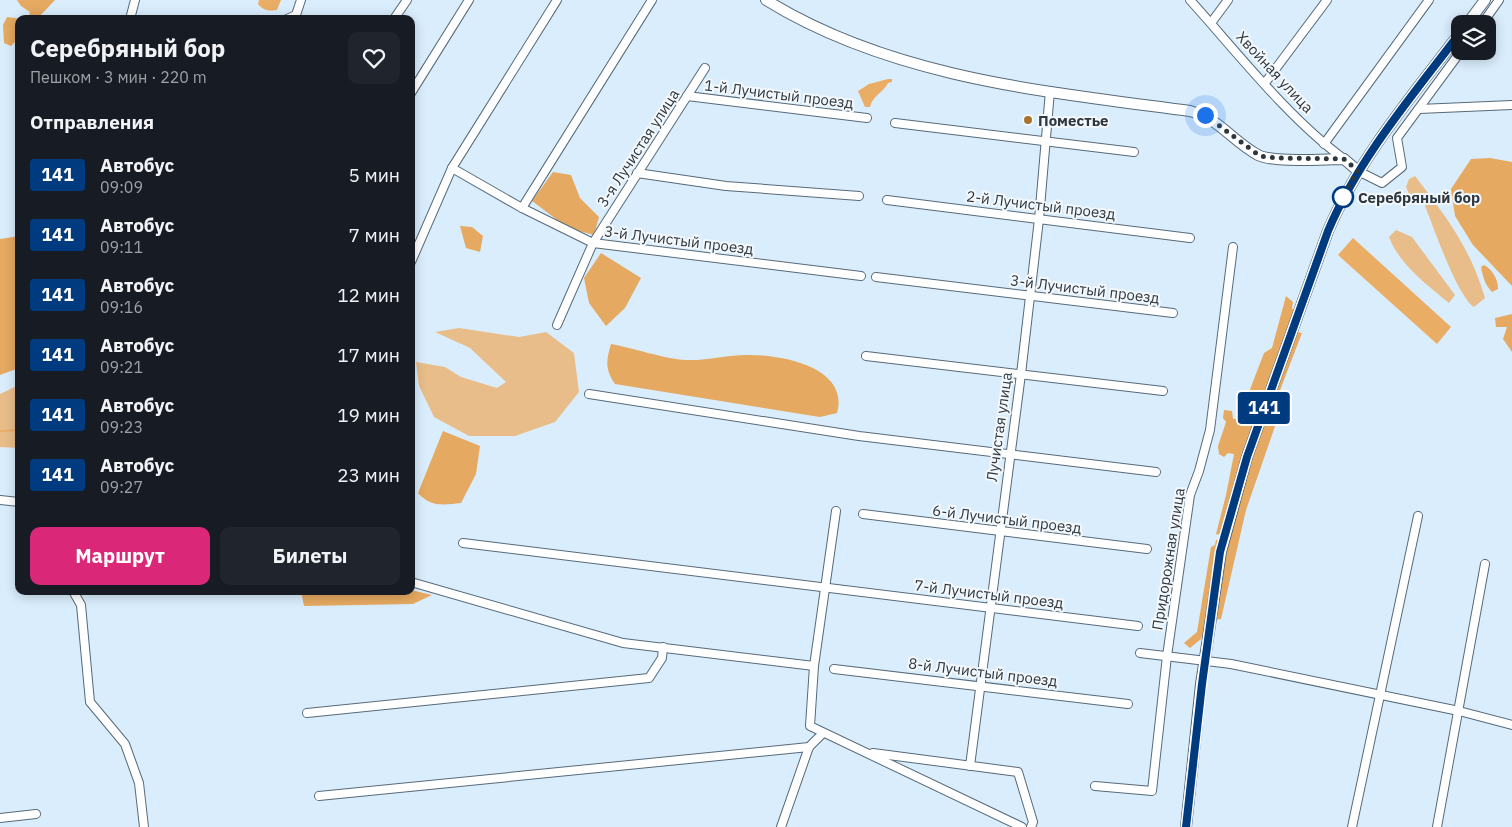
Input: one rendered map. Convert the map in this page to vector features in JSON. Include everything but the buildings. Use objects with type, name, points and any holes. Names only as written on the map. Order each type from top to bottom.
[{"type":"street","points":[[131,15],[135,0]]},
{"type":"street","points":[[296,15],[301,0]]},
{"type":"street","points":[[397,15],[407,0]]},
{"type":"street","points":[[415,87],[469,0]]},
{"type":"street","points":[[415,253],[452,168],[557,0]]},
{"type":"street","points":[[522,208],[652,0]]},
{"type":"street","points":[[766,0],[810,24],[850,42],[903,60],[952,73],[1050,91],[1205,115],[1260,156],[1344,159],[1358,171],[1382,183],[1402,167],[1397,138],[1455,60]]},
{"type":"street","name":"Хвойная улица","points":[[1190,0],[1265,83],[1324,144],[1344,159]]},
{"type":"street","points":[[1211,23],[1228,0]]},
{"type":"street","points":[[1265,83],[1327,0]]},
{"type":"street","points":[[1324,144],[1429,0]]},
{"type":"street","points":[[1474,15],[1485,0]]},
{"type":"street","points":[[1488,15],[1499,0]]},
{"type":"street","points":[[1186,827],[1205,660],[1220,552],[1247,457],[1328,231],[1341,200],[1358,171],[1451,45]]},
{"type":"street","name":"3-я Лучистая улица","points":[[557,325],[593,243],[705,68]]},
{"type":"street","name":"Лучистая улица","points":[[970,766],[1030,297],[1050,91]]},
{"type":"street","name":"1-й Лучистый проезд","points":[[687,96],[867,118]]},
{"type":"street","points":[[1419,109],[1512,105]]},
{"type":"street","points":[[895,122],[1134,152]]},
{"type":"street","name":"3-й Лучистый проезд","points":[[452,168],[522,208],[593,243],[861,276]]},
{"type":"street","points":[[638,173],[726,186],[859,196]]},
{"type":"street","name":"2-й Лучистый проезд","points":[[887,200],[1190,238]]},
{"type":"street","name":"Придорожная улица","points":[[1095,786],[1152,791],[1167,656],[1190,495],[1199,471],[1210,430],[1234,247]]},
{"type":"street","name":"3-й Лучистый проезд","points":[[876,277],[1173,313]]},
{"type":"street","points":[[866,356],[1162,391]]},
{"type":"street","points":[[589,394],[859,436],[1156,472]]},
{"type":"street","points":[[0,500],[15,502]]},
{"type":"street","points":[[836,511],[823,587],[814,666],[810,726],[1022,827]]},
{"type":"street","name":"6-й Лучистый проезд","points":[[863,514],[1147,549]]},
{"type":"street","points":[[1352,827],[1418,516]]},
{"type":"street","name":"7-й Лучистый проезд","points":[[463,543],[1138,626]]},
{"type":"street","points":[[1437,827],[1485,564]]},
{"type":"street","points":[[415,583],[624,643],[814,666]]},
{"type":"street","points":[[76,595],[81,605],[90,702],[125,744],[138,783],[144,827]]},
{"type":"street","points":[[308,713],[649,678],[662,658],[663,647]]},
{"type":"street","points":[[1140,654],[1205,660],[1459,711],[1512,725]]},
{"type":"street","name":"8-й Лучистый проезд","points":[[834,669],[1128,704]]},
{"type":"street","points":[[781,827],[809,747],[823,733]]},
{"type":"street","points":[[319,796],[809,747]]},
{"type":"street","points":[[866,752],[1018,772],[1034,822],[1031,827]]},
{"type":"street","points":[[0,818],[36,814]]},
{"type":"shaded area","points":[[17,0],[55,0],[41,15],[29,15],[30,12],[21,6]]},
{"type":"shaded area","points":[[259,0],[281,0],[277,10],[271,10],[260,6],[258,4]]},
{"type":"shaded area","points":[[7,17],[15,18],[15,42],[11,46],[4,43],[3,25]]},
{"type":"shaded area","points":[[892,79],[892,82],[888,83],[871,103],[870,107],[865,107],[858,91],[869,84]]},
{"type":"shaded area","points":[[1490,158],[1512,162],[1512,286],[1473,245],[1455,216],[1451,189],[1471,159]]},
{"type":"shaded area","points":[[553,172],[571,175],[580,198],[599,217],[594,235],[568,228],[532,201]]},
{"type":"shaded area","points":[[1415,176],[1447,220],[1472,263],[1485,298],[1474,307],[1467,300],[1453,275],[1424,203],[1411,198],[1406,187],[1409,179]]},
{"type":"shaded area","points":[[460,226],[472,227],[483,236],[480,252],[466,248]]},
{"type":"shaded area","points":[[1396,230],[1412,237],[1455,295],[1449,303],[1415,273],[1400,256],[1389,237]]},
{"type":"shaded area","points":[[15,237],[15,369],[0,375],[0,239]]},
{"type":"shaded area","points":[[1353,238],[1451,327],[1437,344],[1338,255]]},
{"type":"shaded area","points":[[601,253],[641,278],[625,308],[606,326],[589,303],[584,278]]},
{"type":"shaded area","points":[[1484,265],[1496,278],[1498,289],[1492,292],[1488,287],[1481,267]]},
{"type":"shaded area","points":[[1286,296],[1293,302],[1292,308],[1295,312],[1221,535],[1216,534],[1234,454],[1228,453],[1224,457],[1219,454],[1218,446],[1226,422],[1223,418],[1224,410],[1232,411],[1233,419],[1239,418],[1264,353],[1272,348]]},
{"type":"shaded area","points":[[1512,314],[1512,352],[1503,339],[1507,327],[1496,327],[1495,318]]},
{"type":"shaded area","points":[[459,328],[519,337],[546,332],[574,353],[579,392],[555,422],[515,436],[469,436],[434,417],[419,386],[416,362],[445,367],[461,377],[497,388],[506,382],[470,348],[435,332]]},
{"type":"shaded area","points":[[1297,332],[1302,333],[1274,406],[1280,412],[1246,510],[1221,619],[1216,620],[1232,520],[1251,455]]},
{"type":"shaded area","points":[[611,344],[669,358],[686,360],[761,355],[794,361],[810,366],[823,374],[833,384],[838,397],[837,413],[820,417],[615,384],[609,374],[607,365]]},
{"type":"shaded area","points":[[15,387],[15,448],[0,447],[0,394]]},
{"type":"shaded area","points":[[443,431],[480,446],[476,474],[461,503],[432,503],[418,493]]},
{"type":"shaded area","points":[[1216,540],[1219,540],[1204,631],[1201,639],[1190,648],[1184,643],[1197,632],[1211,547],[1215,545]]},
{"type":"shaded area","points":[[415,591],[432,595],[413,604],[304,606],[302,595],[415,595]]},
{"type":"waterway","points":[[0,431],[15,430]]},
{"type":"bus line","name":"141","points":[[1186,827],[1202,684],[1220,552],[1247,457],[1328,231],[1341,200],[1358,171],[1451,45]]},
{"type":"place","name":"Поместье","points":[[1028,120]]},
{"type":"place","name":"Серебряный бор","points":[[1343,197]]},
{"type":"route","points":[[1205,115],[1217,122],[1260,156],[1344,159],[1358,171],[1341,200],[1343,197]]}]
